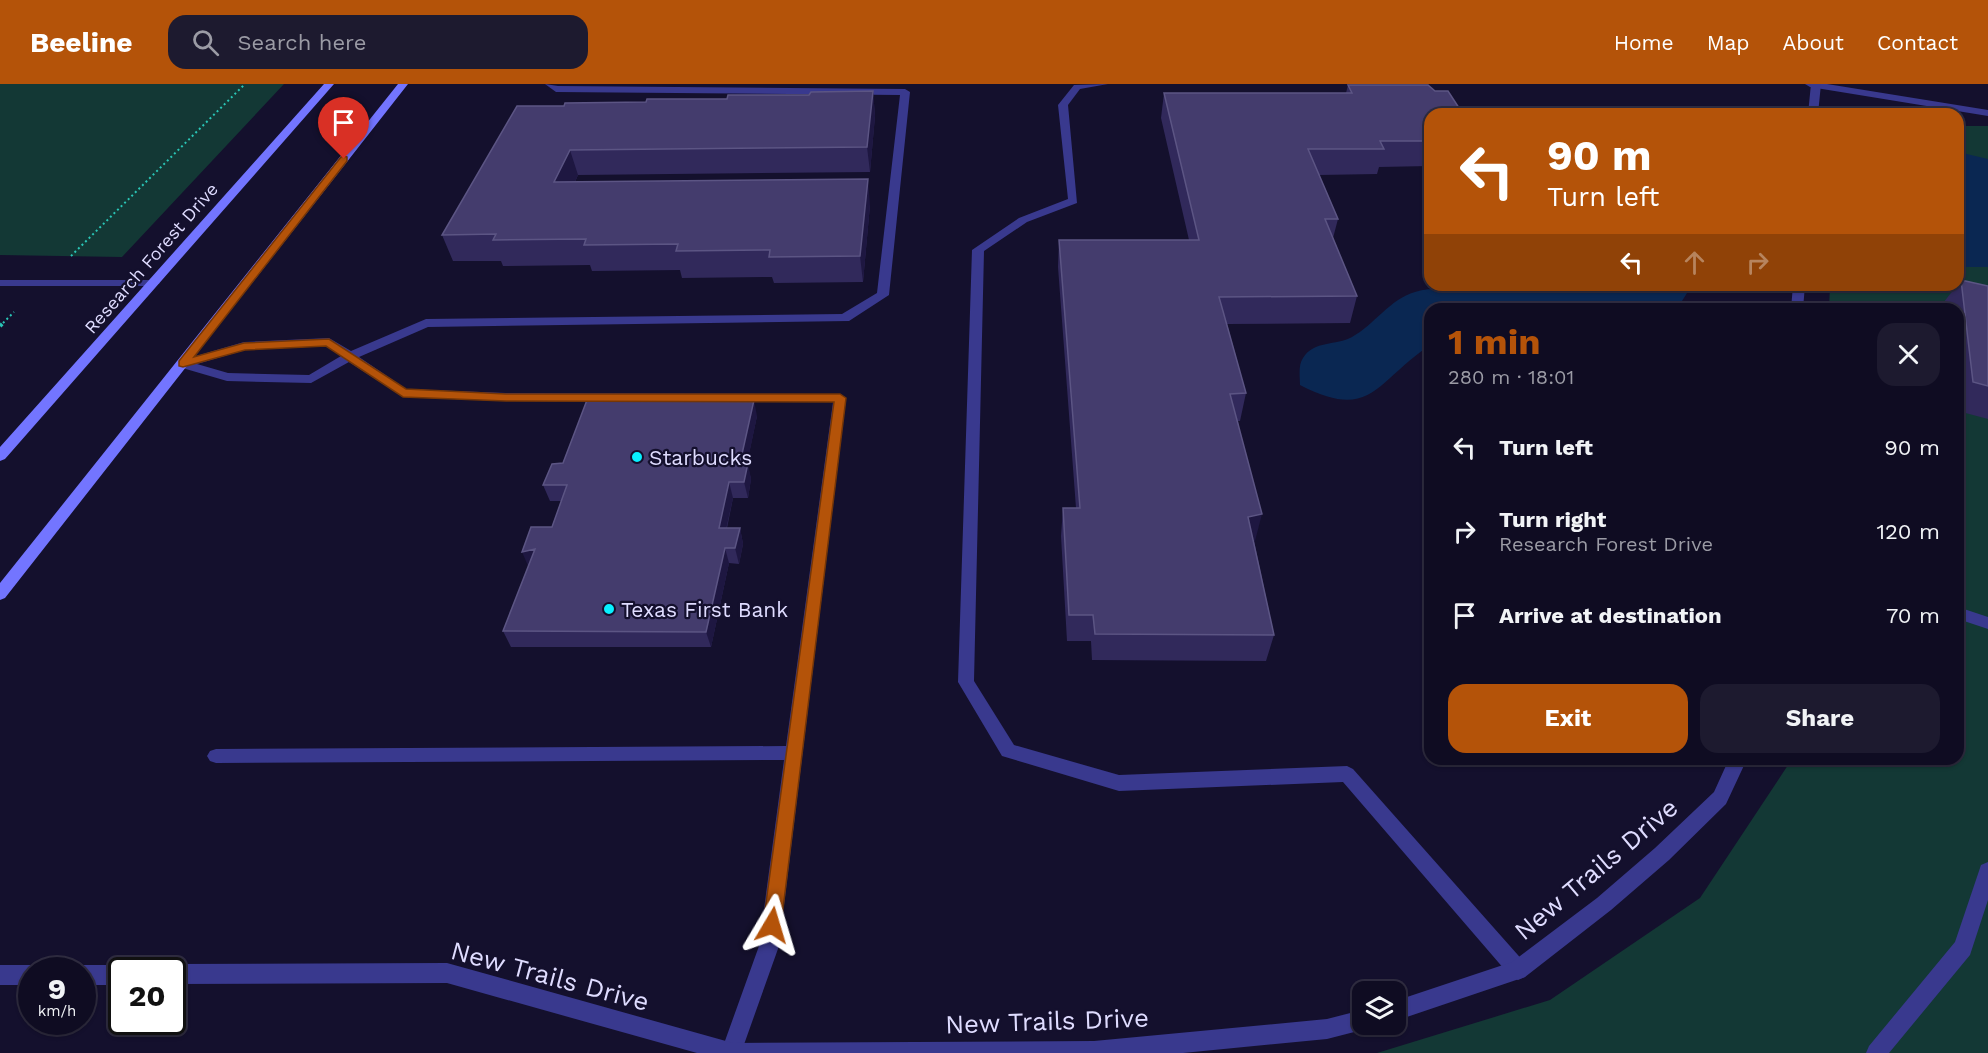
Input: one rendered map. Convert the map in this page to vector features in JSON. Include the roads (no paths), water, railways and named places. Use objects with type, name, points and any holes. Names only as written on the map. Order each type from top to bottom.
[{"type":"main road","name":"Research Forest Drive","points":[[0,456],[329,84]]},
{"type":"main road","points":[[0,594],[403,84]]},
{"type":"street","points":[[183,364],[227,377],[311,379],[348,357],[426,323],[845,318],[883,295],[906,92],[556,89],[550,84]]},
{"type":"street","points":[[1103,84],[1077,87],[1063,105],[1073,201],[1023,220],[978,250],[966,682],[1008,751],[1119,783],[1347,774],[1518,970]]},
{"type":"street","points":[[1813,108],[1814,84],[1963,108]]},
{"type":"street","points":[[1964,108],[1988,112]]},
{"type":"street","points":[[0,283],[154,283]]},
{"type":"street","points":[[183,364],[244,346],[329,342],[403,393],[506,397],[840,398],[769,946],[730,1053]]},
{"type":"street","points":[[1964,615],[1988,623]]},
{"type":"street","points":[[216,756],[793,753]]},
{"type":"street","name":"New Trails Drive","points":[[1406,1007],[1518,970],[1604,904],[1662,854],[1720,798],[1735,765]]},
{"type":"street","points":[[1876,1053],[1963,948],[1988,871]]},
{"type":"street","name":"New Trails Drive","points":[[186,974],[447,973],[730,1053],[1094,1051],[1327,1029],[1352,1023]]},
{"type":"street","points":[[0,975],[18,975]]},
{"type":"water","points":[[1964,153],[1988,159],[1988,267],[1964,267]]},
{"type":"water","points":[[1422,290],[1688,291],[1681,303],[1424,303],[1424,350],[1371,393],[1343,400],[1300,385],[1300,364],[1313,348],[1352,337],[1398,300]]},
{"type":"place","name":"Starbucks","points":[[637,457]]},
{"type":"place","name":"Texas First Bank","points":[[609,609]]}]
